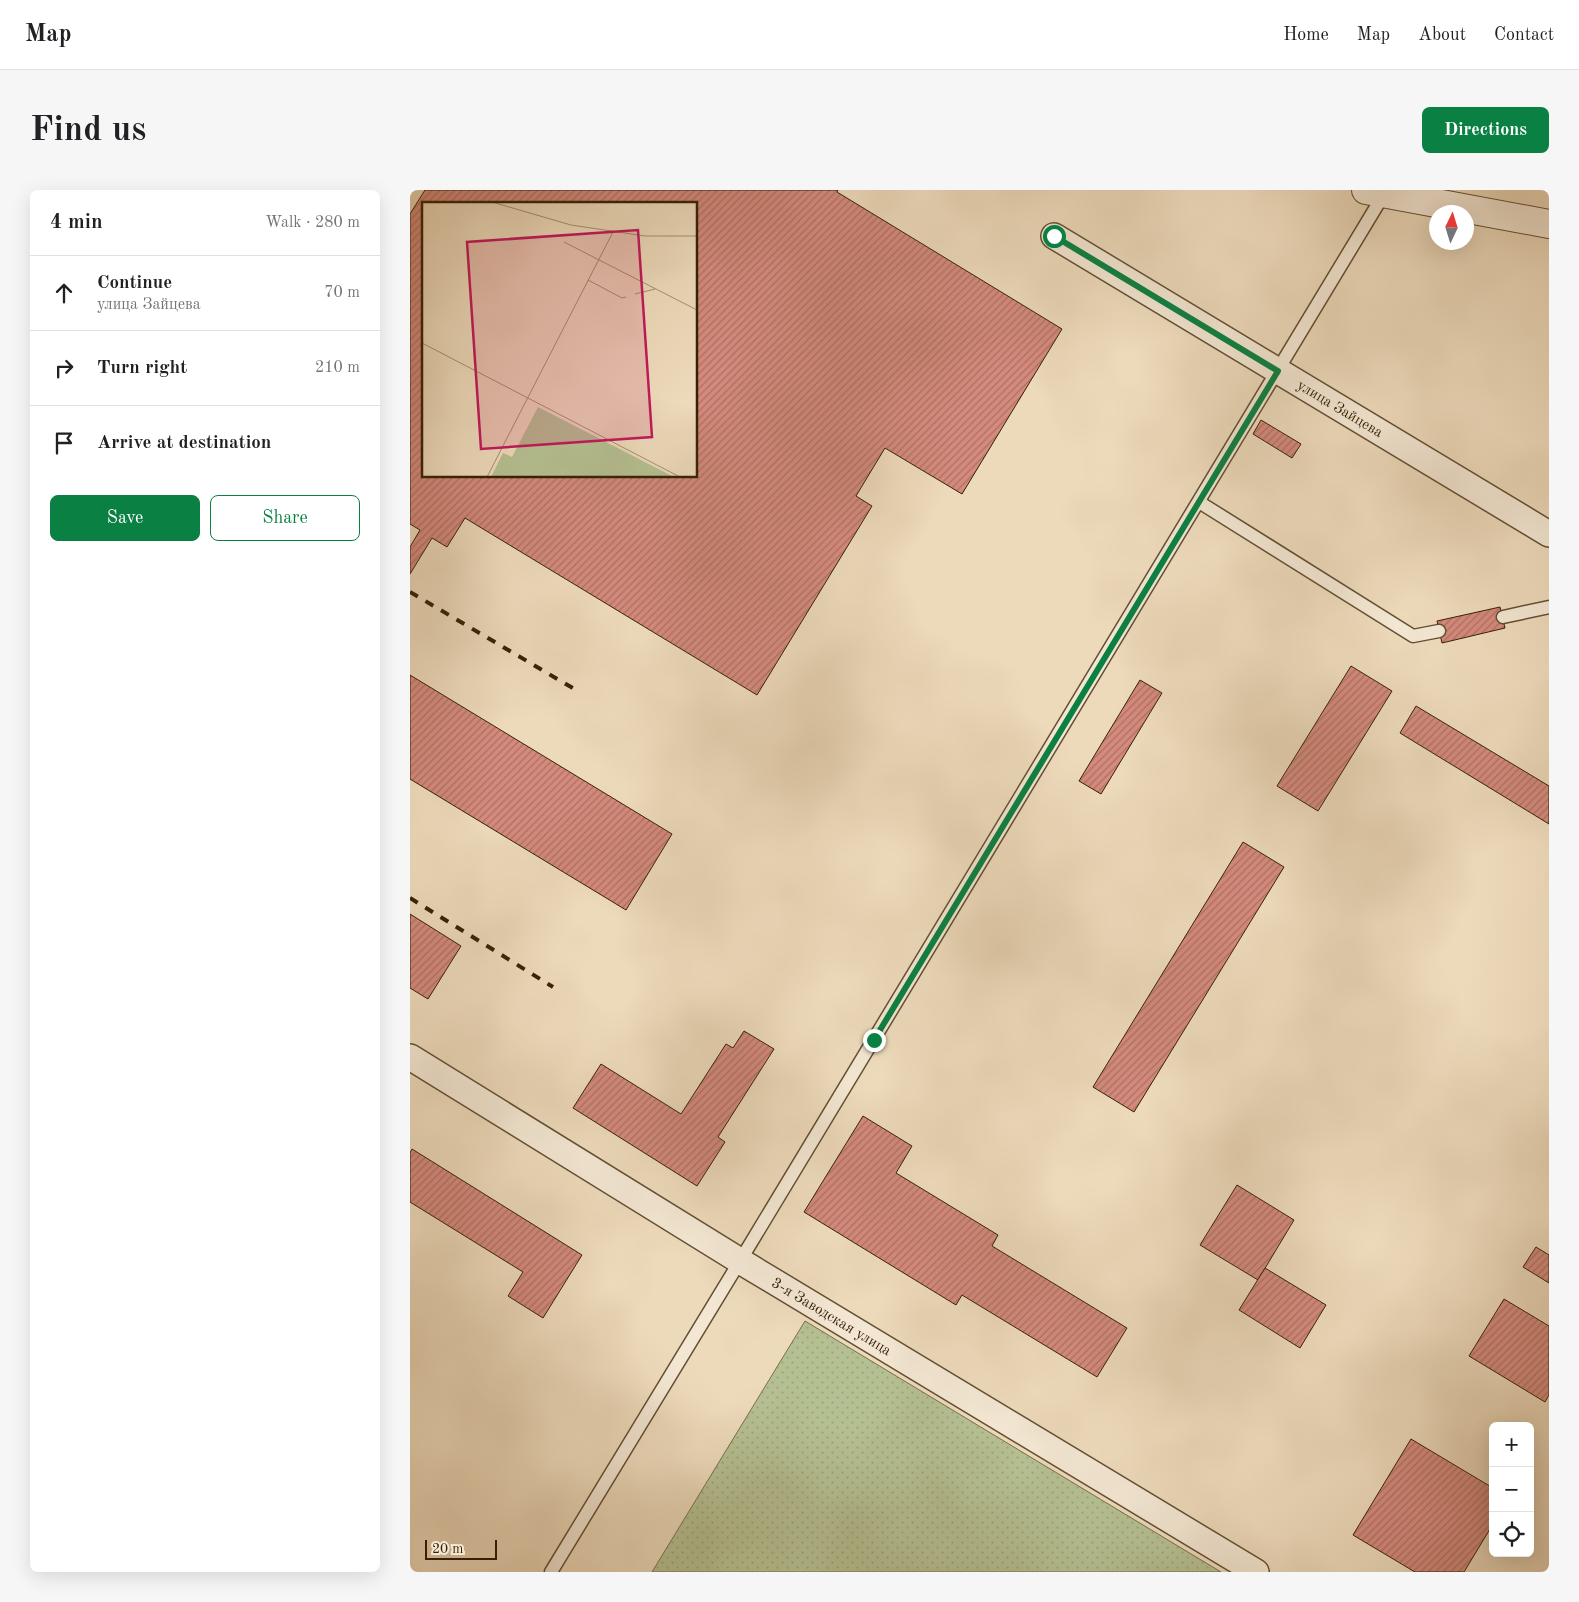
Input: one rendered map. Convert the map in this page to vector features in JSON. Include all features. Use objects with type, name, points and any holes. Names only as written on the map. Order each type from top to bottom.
[{"type":"street","points":[[1375,192],[1549,224]]},
{"type":"street","name":"улица Зайцева","points":[[1054,236],[1549,534]]},
{"type":"street","name":"3-я Заводская улица","points":[[410,1057],[740,1261],[1256,1572]]},
{"type":"lane","points":[[551,1572],[1278,371],[1375,192]]},
{"type":"lane","points":[[1198,502],[1413,636],[1439,631]]},
{"type":"lane","points":[[1502,617],[1549,607]]},
{"type":"green space","points":[[805,1321],[1221,1572],[652,1572]]},
{"type":"building","points":[[425,190],[838,190],[837,192],[1062,329],[962,494],[885,448],[856,496],[872,506],[757,695],[465,518],[447,547],[432,538],[410,574],[410,547],[420,530],[410,524],[410,214]]},
{"type":"building","points":[[1261,420],[1301,444],[1292,458],[1253,434]]},
{"type":"building","points":[[1500,607],[1505,628],[1442,643],[1437,621]]},
{"type":"building","points":[[1351,666],[1392,691],[1318,811],[1277,786]]},
{"type":"building","points":[[410,675],[672,834],[626,910],[410,779]]},
{"type":"building","points":[[1140,680],[1162,693],[1101,794],[1079,781]]},
{"type":"building","points":[[1416,706],[1549,786],[1549,824],[1400,733]]},
{"type":"building","points":[[1243,842],[1284,867],[1134,1112],[1093,1087]]},
{"type":"building","points":[[410,914],[461,946],[428,999],[410,988]]},
{"type":"building","points":[[744,1031],[774,1049],[718,1137],[725,1142],[697,1186],[573,1108],[601,1064],[681,1114],[726,1044],[733,1048]]},
{"type":"building","points":[[863,1116],[912,1146],[896,1173],[998,1235],[992,1246],[1127,1328],[1097,1377],[962,1295],[956,1305],[804,1212]]},
{"type":"building","points":[[412,1149],[582,1255],[543,1318],[508,1296],[523,1272],[410,1202],[410,1153]]},
{"type":"building","points":[[1237,1185],[1294,1220],[1258,1280],[1200,1245]]},
{"type":"building","points":[[1536,1247],[1549,1255],[1549,1283],[1523,1267]]},
{"type":"building","points":[[1265,1268],[1326,1305],[1300,1348],[1239,1310]]},
{"type":"building","points":[[1504,1299],[1549,1326],[1549,1395],[1545,1402],[1469,1356]]},
{"type":"building","points":[[1411,1439],[1489,1486],[1489,1531],[1464,1572],[1415,1572],[1353,1535]]},
{"type":"railway","points":[[410,592],[576,690]]},
{"type":"railway","points":[[410,898],[553,987]]},
{"type":"route","points":[[874,1040],[1278,371],[1054,236]]}]
